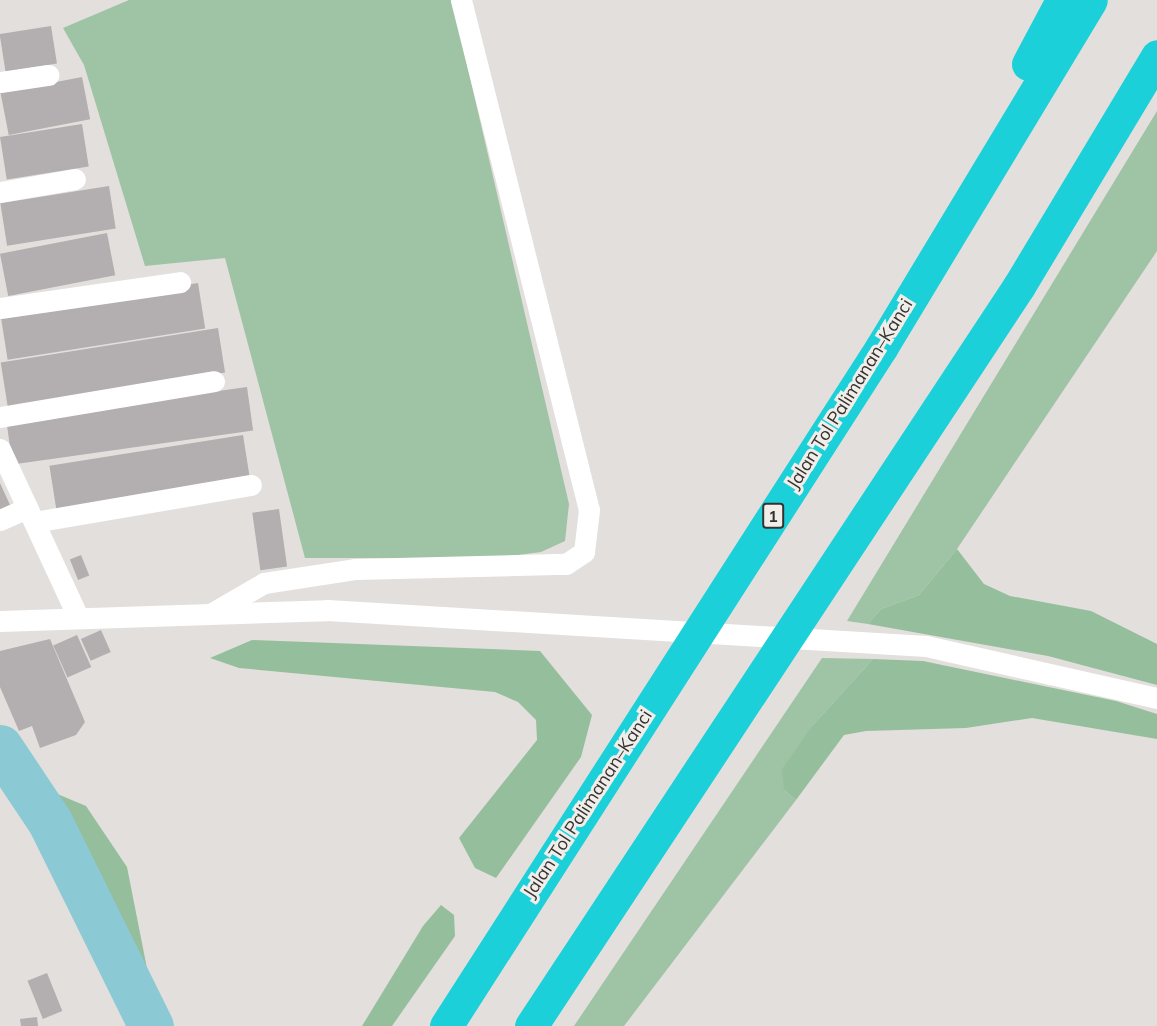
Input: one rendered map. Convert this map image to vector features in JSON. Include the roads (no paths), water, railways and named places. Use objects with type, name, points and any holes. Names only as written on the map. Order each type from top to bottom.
[{"type":"highway","points":[[881,348],[906,286],[1062,0]]},
{"type":"highway","name":"Jalan Tol Palimanan–Kanci","points":[[446,1026],[881,348],[1091,0]]},
{"type":"highway","points":[[531,1026],[1019,285],[1157,56]]},
{"type":"street","points":[[212,613],[264,583],[356,569],[566,564],[584,552],[589,510],[462,0]]},
{"type":"street","points":[[0,82],[48,75]]},
{"type":"street","points":[[0,192],[75,179]]},
{"type":"street","points":[[0,308],[180,282]]},
{"type":"street","points":[[0,417],[214,381]]},
{"type":"street","points":[[0,449],[77,615]]},
{"type":"street","points":[[0,520],[251,485]]},
{"type":"street","points":[[0,621],[77,615],[327,610],[926,646],[1157,698]]},
{"type":"waterway","points":[[0,747],[50,822],[151,1026]]}]
